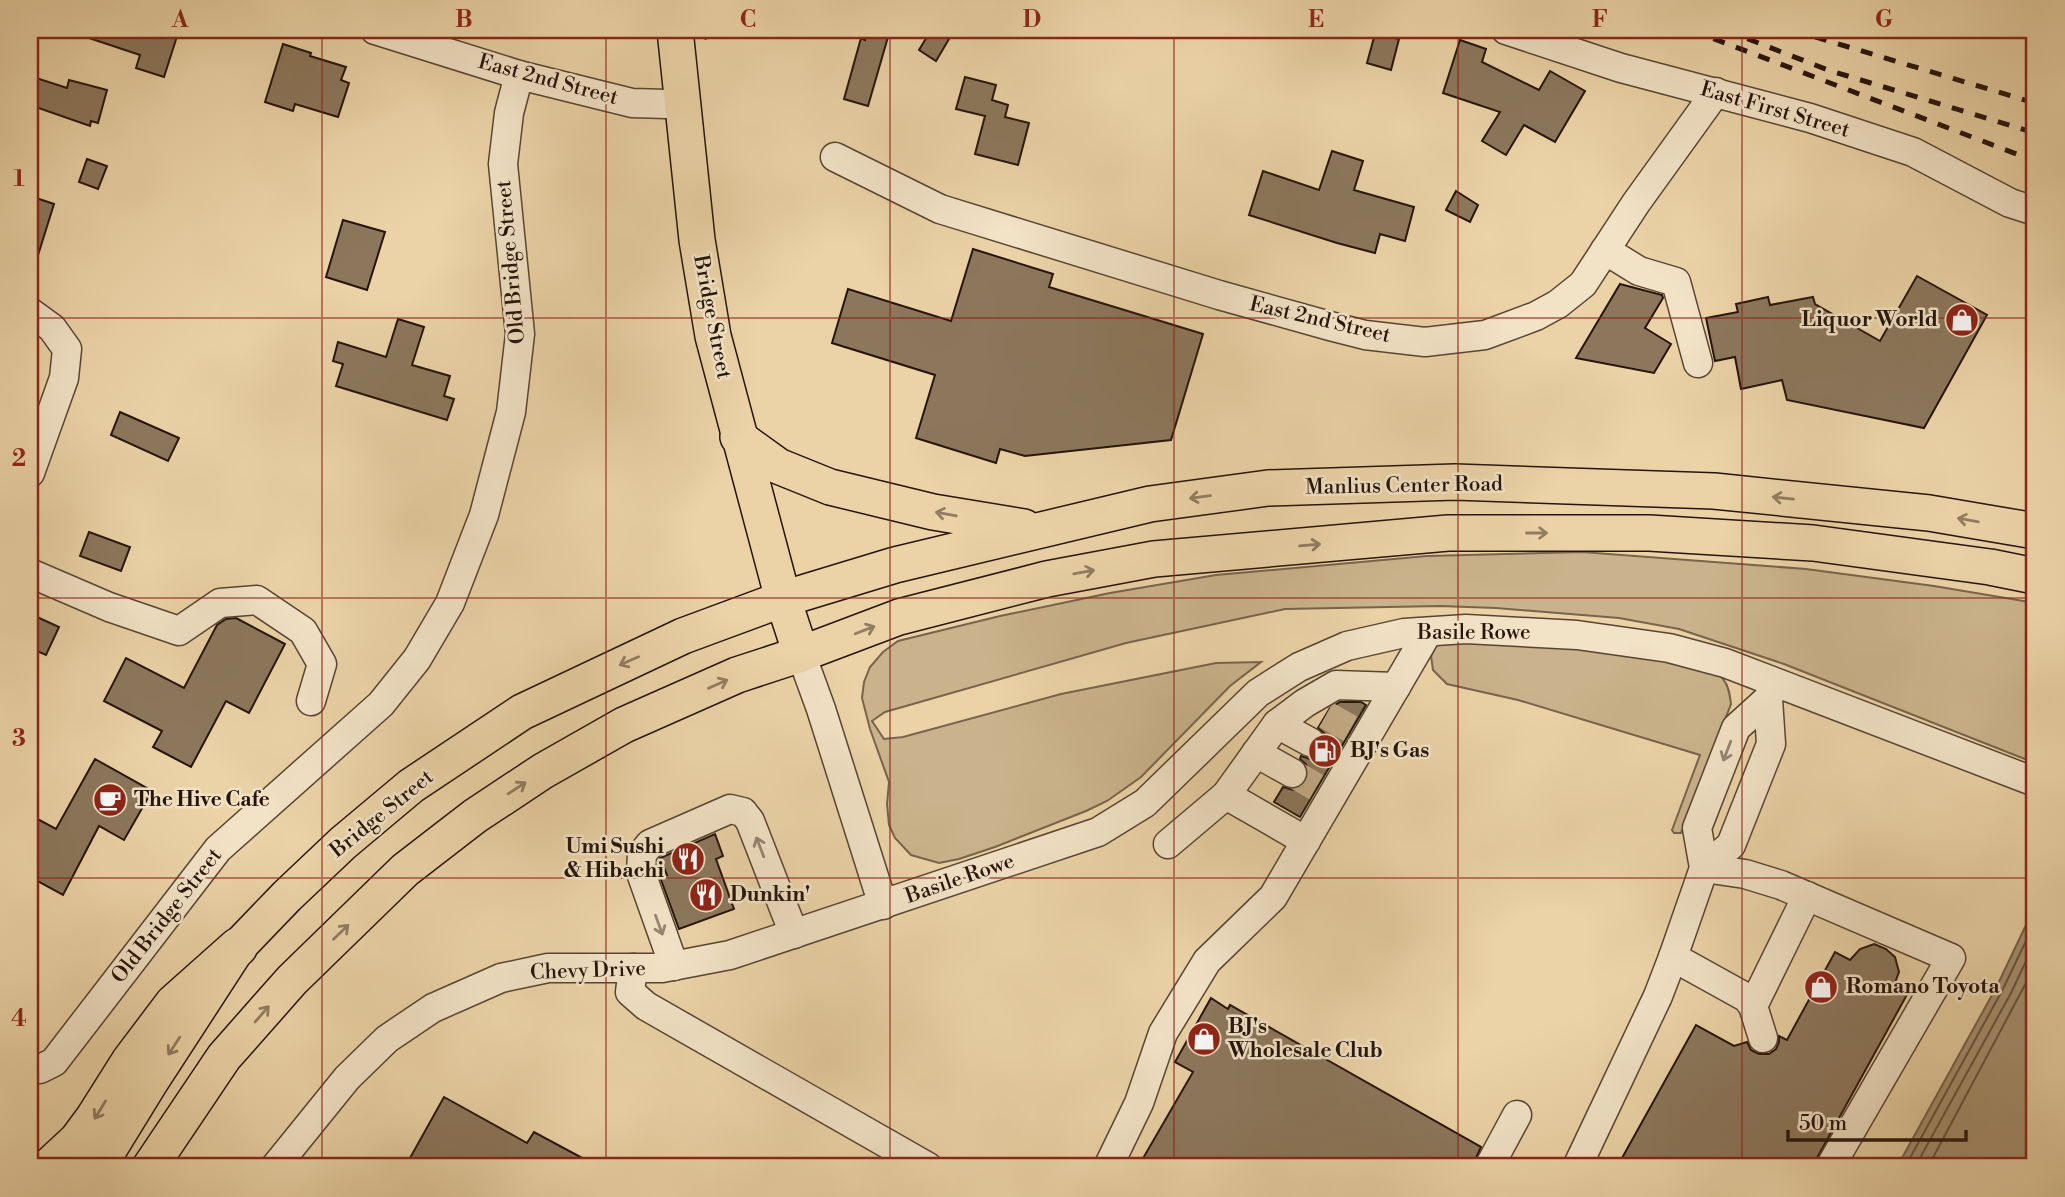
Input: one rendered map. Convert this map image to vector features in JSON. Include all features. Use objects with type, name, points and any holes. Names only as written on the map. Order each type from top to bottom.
[{"type":"highway","points":[[50,1167],[84,1134],[131,1061],[174,1004],[238,947]]},
{"type":"main road","name":"Bridge Street","points":[[675,30],[697,240],[713,336],[738,437],[801,654]]},
{"type":"main road","points":[[738,437],[778,467],[830,486],[933,512],[1038,529]]},
{"type":"main road","name":"Manlius Center Road","points":[[783,599],[895,565],[1038,529],[1150,504],[1268,488],[1455,482],[1714,491],[1929,513],[2035,531]]},
{"type":"main road","points":[[150,1167],[224,1057],[292,980],[405,870],[475,816],[543,771],[624,725],[737,675],[899,617],[1047,579],[1154,559],[1448,533],[1650,533],[1813,543],[1990,567],[2035,576]]},
{"type":"main road","name":"Bridge Street","points":[[98,1167],[238,947],[296,887],[401,794],[522,712],[683,636],[783,599]]},
{"type":"street","name":"East 2nd Street","points":[[375,30],[519,75],[632,103],[667,104],[682,101]]},
{"type":"street","name":"East First Street","points":[[1506,30],[1621,68],[1810,118],[1913,152],[2010,203],[2035,211]]},
{"type":"street","name":"Old Bridge Street","points":[[30,1067],[40,1069],[54,1062],[218,849],[381,704],[417,659],[450,603],[484,515],[511,412],[520,334],[503,164],[509,113],[519,75]]},
{"type":"street","name":"East 2nd Street","points":[[835,157],[940,209],[1219,295],[1365,335],[1425,342],[1485,335],[1536,316],[1558,304],[1583,284],[1716,92]]},
{"type":"street","points":[[1605,250],[1639,271],[1676,282],[1698,363]]},
{"type":"street","points":[[30,472],[64,378],[67,349],[41,320]]},
{"type":"street","points":[[30,573],[108,607],[179,631],[220,603],[257,600],[303,631],[322,664],[311,701]]},
{"type":"street","name":"Basile Rowe","points":[[883,905],[1098,832],[1145,803],[1258,693],[1299,667],[1348,646],[1404,633],[1466,629],[1577,635],[1669,648],[1725,663],[1772,691],[2035,782]]},
{"type":"street","points":[[1108,1167],[1139,1103],[1163,1033],[1207,961],[1273,897],[1306,841],[1345,763],[1396,687],[1428,632]]},
{"type":"street","name":"Bridge Street","points":[[801,654],[883,905]]},
{"type":"street","points":[[1168,844],[1226,795],[1277,724],[1315,709],[1336,685],[1396,687]]},
{"type":"street","points":[[1577,1167],[1658,996],[1673,957],[1704,867],[1697,828],[1735,728],[1772,691]]},
{"type":"street","points":[[1704,867],[1731,845],[1771,744],[1772,691]]},
{"type":"street","points":[[1277,724],[1310,742]]},
{"type":"street","points":[[1256,753],[1292,773]]},
{"type":"street","points":[[1226,795],[1306,841]]},
{"type":"street","points":[[674,966],[641,873],[642,854],[650,844],[730,809],[743,812],[750,821],[794,934]]},
{"type":"street","points":[[1704,867],[1745,874],[1781,885],[1951,958],[1830,1167]]},
{"type":"street","points":[[1753,1006],[1807,896]]},
{"type":"street","name":"Chevy Drive","points":[[275,1167],[347,1078],[387,1039],[433,1008],[501,978],[548,968],[674,966],[730,955],[883,905]]},
{"type":"street","points":[[1673,957],[1747,998],[1753,1006],[1763,1038]]},
{"type":"street","points":[[634,968],[630,992],[646,1006],[928,1167]]},
{"type":"street","points":[[1489,1167],[1517,1115]]},
{"type":"shaded area","points":[[1582,552],[1806,569],[2035,603],[2035,763],[1784,664],[1679,629],[1619,618],[1496,608],[1440,606],[1285,609],[1126,643],[885,712],[872,721],[884,739],[903,737],[1061,694],[1216,663],[1261,662],[1230,686],[1141,777],[1107,801],[1086,811],[995,847],[939,863],[911,855],[895,838],[889,825],[889,782],[862,698],[870,667],[883,652],[898,641],[1110,593],[1216,575],[1427,556]]},
{"type":"shaded area","points":[[1445,636],[1602,648],[1664,659],[1720,676],[1728,688],[1731,704],[1681,833],[1674,833],[1672,830],[1700,755],[1518,700],[1447,684],[1433,670],[1431,656]]},
{"type":"water","points":[[2035,906],[2035,1167],[1897,1167],[1997,986]]},
{"type":"building","points":[[74,30],[179,30],[164,77],[136,68],[140,55],[74,33]]},
{"type":"building","points":[[867,30],[890,30],[868,106],[844,99],[861,38],[865,40]]},
{"type":"building","points":[[931,30],[949,39],[936,61],[919,50]]},
{"type":"building","points":[[1376,30],[1396,30],[1394,38],[1399,39],[1391,70],[1367,63]]},
{"type":"building","points":[[1460,40],[1486,49],[1482,62],[1539,90],[1550,71],[1585,91],[1555,142],[1524,125],[1506,155],[1482,141],[1500,112],[1443,93]]},
{"type":"building","points":[[283,44],[346,67],[341,80],[349,83],[338,117],[295,104],[293,111],[265,102]]},
{"type":"building","points":[[30,76],[67,88],[69,80],[107,90],[98,123],[91,121],[90,126],[30,105]]},
{"type":"building","points":[[965,77],[996,85],[992,100],[1008,105],[1005,117],[1029,123],[1018,165],[975,154],[985,116],[956,109]]},
{"type":"building","points":[[1332,151],[1363,161],[1354,190],[1414,207],[1405,241],[1380,234],[1375,253],[1249,215],[1263,171],[1319,190]]},
{"type":"building","points":[[87,159],[107,166],[98,189],[79,182]]},
{"type":"building","points":[[1456,191],[1478,205],[1470,222],[1446,210]]},
{"type":"building","points":[[30,196],[54,204],[34,268],[30,267]]},
{"type":"building","points":[[343,220],[385,232],[367,290],[326,277]]},
{"type":"building","points":[[973,249],[1053,274],[1049,287],[1203,334],[1171,440],[1025,456],[1000,449],[996,463],[916,438],[935,375],[832,343],[848,289],[951,321]]},
{"type":"building","points":[[1917,276],[1987,315],[1924,428],[1787,400],[1782,380],[1741,389],[1735,357],[1715,361],[1706,318],[1738,312],[1736,304],[1768,297],[1770,305],[1813,297],[1815,304],[1880,341]]},
{"type":"building","points":[[1620,284],[1662,295],[1663,298],[1645,328],[1671,344],[1654,373],[1576,358]]},
{"type":"building","points":[[398,319],[424,327],[412,365],[450,376],[444,396],[454,399],[447,420],[336,386],[343,364],[333,361],[338,342],[386,357]]},
{"type":"building","points":[[120,412],[179,438],[168,461],[111,435]]},
{"type":"building","points":[[89,532],[130,547],[121,571],[80,556]]},
{"type":"building","points":[[37,617],[59,627],[46,655],[30,648],[30,634]]},
{"type":"building","points":[[236,618],[285,644],[249,713],[226,701],[191,767],[153,747],[162,731],[104,701],[126,658],[184,688],[217,625],[226,619]]},
{"type":"building","points":[[1340,702],[1361,702],[1366,705],[1300,817],[1274,802],[1283,787],[1293,790],[1306,782],[1309,772],[1300,759],[1301,756],[1310,759],[1324,751],[1327,741],[1318,728],[1330,708]]},
{"type":"building","points":[[95,759],[152,791],[124,840],[99,826],[63,895],[30,877],[30,815],[56,829]]},
{"type":"building","points":[[715,834],[723,856],[716,859],[734,909],[679,929],[660,877],[667,875],[660,858]]},
{"type":"building","points":[[1874,944],[1895,957],[1899,972],[1895,983],[1909,991],[1812,1167],[1617,1167],[1696,1025],[1734,1046],[1747,1042],[1751,1050],[1759,1054],[1769,1054],[1776,1049],[1779,1036],[1787,1040],[1835,952],[1850,960],[1860,949]]},
{"type":"building","points":[[1211,998],[1228,1009],[1230,1005],[1481,1147],[1472,1167],[1138,1167],[1193,1072],[1175,1062]]},
{"type":"building","points":[[444,1097],[527,1143],[534,1132],[599,1167],[405,1167]]},
{"type":"tunnel","points":[[1326,715],[1358,733]]},
{"type":"tunnel","points":[[1310,742],[1341,761]]},
{"type":"tunnel","points":[[1292,773],[1323,791]]},
{"type":"railway","points":[[1691,30],[2035,161]]},
{"type":"railway","points":[[1725,30],[1828,70],[2035,133]]},
{"type":"railway","points":[[1792,30],[2035,103]]},
{"type":"place","name":"Liquor World","points":[[1962,320]]},
{"type":"place","name":"BJ's Gas","points":[[1325,751]]},
{"type":"place","name":"The Hive Cafe","points":[[110,800]]},
{"type":"place","name":"Umi Sushi & Hibachi","points":[[688,859]]},
{"type":"place","name":"Dunkin'","points":[[706,895]]},
{"type":"place","name":"Romano Toyota","points":[[1821,987]]},
{"type":"place","name":"BJ's Wholesale Club","points":[[1204,1039]]}]
